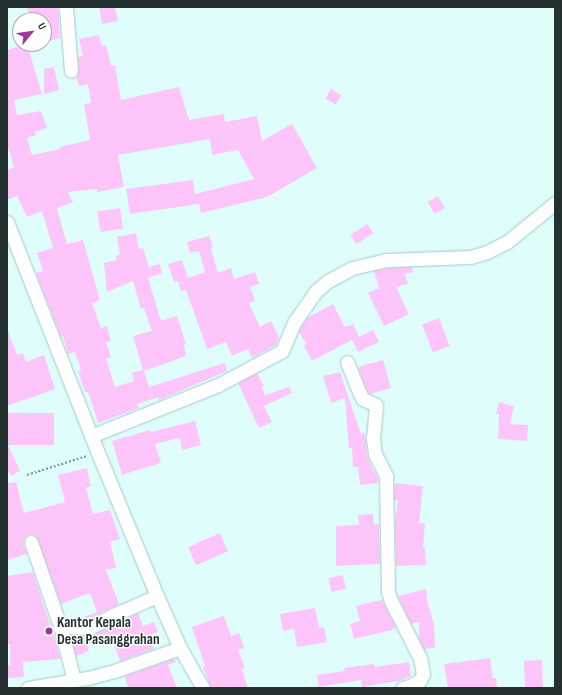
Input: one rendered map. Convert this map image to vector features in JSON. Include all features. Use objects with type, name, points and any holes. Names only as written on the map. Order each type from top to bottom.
[{"type":"street","points":[[66,7],[71,71]]},
{"type":"street","points":[[91,436],[218,385],[282,351],[295,321],[316,291],[328,280],[352,268],[388,260],[470,257],[486,252],[507,242],[555,203]]},
{"type":"street","points":[[7,222],[91,436],[157,596],[180,648],[203,688]]},
{"type":"street","points":[[347,362],[363,399],[376,405],[373,438],[375,454],[386,476],[388,592],[391,601],[420,658],[425,688]]},
{"type":"street","points":[[31,542],[60,626],[74,680]]},
{"type":"street","points":[[60,626],[89,628],[113,615],[157,596]]},
{"type":"street","points":[[28,688],[74,680],[117,670],[180,648]]},
{"type":"street","points":[[402,688],[412,685],[420,680],[422,674]]},
{"type":"path","points":[[27,475],[98,453]]},
{"type":"building","points":[[27,7],[58,7],[60,38],[52,40],[52,12],[28,12]]},
{"type":"building","points":[[99,7],[115,7],[118,21],[102,24]]},
{"type":"building","points":[[99,35],[102,46],[106,45],[111,66],[115,65],[121,100],[179,87],[189,120],[224,114],[225,122],[257,116],[262,141],[292,124],[317,168],[267,197],[201,213],[199,204],[130,214],[126,189],[193,180],[195,194],[254,179],[238,150],[212,155],[210,139],[118,155],[124,187],[97,192],[97,189],[68,192],[73,202],[57,208],[67,244],[83,240],[100,300],[92,303],[101,328],[107,326],[111,341],[106,342],[111,357],[106,359],[115,387],[134,381],[132,373],[143,370],[133,336],[152,331],[144,308],[141,309],[133,281],[107,292],[104,263],[117,260],[116,256],[120,254],[117,237],[136,233],[139,249],[143,248],[149,267],[160,264],[162,273],[148,278],[161,321],[177,316],[186,344],[184,345],[186,356],[144,371],[149,387],[225,363],[227,371],[159,400],[159,397],[137,404],[139,408],[98,423],[88,392],[85,392],[78,371],[81,370],[75,352],[68,354],[63,336],[61,337],[36,273],[43,271],[37,253],[53,248],[42,211],[27,217],[17,196],[7,200],[7,170],[14,167],[7,144],[7,50],[12,48],[12,52],[29,52],[42,94],[14,100],[17,115],[41,111],[47,128],[35,132],[36,135],[27,138],[32,155],[60,149],[60,147],[90,140],[84,104],[91,103],[88,84],[79,86],[76,77],[79,71],[78,57],[83,56],[79,39]]},
{"type":"building","points":[[54,67],[59,90],[44,94],[44,69]]},
{"type":"building","points":[[331,89],[341,95],[336,105],[325,98]]},
{"type":"building","points":[[438,196],[445,208],[435,214],[428,202]]},
{"type":"building","points":[[120,208],[123,229],[100,232],[97,211]]},
{"type":"building","points":[[367,224],[373,233],[357,244],[350,235]]},
{"type":"building","points":[[209,236],[213,247],[211,248],[218,273],[231,268],[234,279],[255,272],[259,284],[250,287],[255,301],[249,303],[260,327],[271,321],[279,337],[276,345],[252,358],[248,349],[232,356],[226,342],[207,349],[186,290],[181,292],[178,281],[174,282],[168,264],[182,260],[188,278],[205,272],[199,251],[190,253],[187,242]]},
{"type":"building","points":[[412,267],[413,272],[405,274],[408,284],[396,287],[409,314],[384,326],[368,293],[379,288],[374,271],[389,268]]},
{"type":"building","points":[[333,304],[345,327],[353,324],[359,337],[373,330],[379,342],[358,352],[352,340],[312,361],[304,346],[306,344],[299,331],[307,318]]},
{"type":"building","points":[[439,318],[450,346],[433,352],[422,324]]},
{"type":"building","points":[[8,331],[17,355],[23,353],[26,362],[44,355],[55,389],[7,406],[7,332]]},
{"type":"building","points":[[383,360],[391,388],[370,394],[366,389],[358,367]]},
{"type":"building","points":[[340,372],[361,434],[365,433],[367,455],[378,478],[378,483],[360,485],[358,467],[353,467],[352,448],[349,448],[345,398],[331,403],[323,376]]},
{"type":"building","points":[[257,373],[264,386],[262,387],[265,395],[289,387],[292,393],[264,406],[272,422],[259,428],[238,383]]},
{"type":"building","points":[[499,402],[514,406],[510,424],[528,425],[527,441],[498,439],[499,414],[496,414]]},
{"type":"building","points":[[7,413],[54,413],[54,445],[8,445],[20,471],[11,476],[7,468]]},
{"type":"building","points":[[195,421],[201,445],[182,450],[180,438],[155,444],[161,463],[122,475],[112,441],[150,430],[151,432]]},
{"type":"building","points":[[87,468],[91,486],[86,488],[93,514],[110,510],[120,539],[110,542],[116,568],[106,570],[119,604],[87,620],[84,617],[97,612],[90,593],[61,604],[36,536],[29,534],[25,537],[23,544],[27,554],[7,560],[7,483],[16,482],[24,513],[65,502],[58,475]]},
{"type":"building","points":[[395,483],[423,486],[419,523],[425,523],[423,548],[425,548],[426,565],[396,566],[395,523],[398,501],[394,500]]},
{"type":"building","points":[[373,514],[374,525],[379,524],[380,564],[336,566],[336,526],[359,525],[358,515]]},
{"type":"building","points":[[220,533],[228,551],[196,566],[188,547]]},
{"type":"building","points":[[33,572],[52,628],[60,659],[23,662],[24,677],[7,678],[7,665],[10,665],[10,644],[7,644],[7,576]]},
{"type":"building","points":[[343,575],[346,589],[331,592],[328,578]]},
{"type":"building","points":[[426,589],[427,600],[434,624],[435,648],[424,649],[419,639],[419,622],[411,624],[398,596]]},
{"type":"building","points":[[382,600],[396,628],[354,639],[350,624],[360,621],[356,606]]},
{"type":"building","points":[[315,608],[319,628],[324,627],[327,642],[297,647],[294,629],[283,631],[280,614]]},
{"type":"building","points":[[138,613],[143,626],[154,622],[158,632],[150,635],[154,649],[120,661],[111,636],[87,645],[89,651],[76,656],[71,635],[92,635]]},
{"type":"building","points":[[224,616],[231,636],[239,633],[244,648],[238,650],[245,668],[242,669],[248,688],[211,688],[203,667],[205,666],[192,627]]},
{"type":"building","points":[[490,658],[493,678],[496,678],[497,688],[448,688],[444,664]]},
{"type":"building","points":[[174,659],[176,662],[168,665],[177,688],[128,688],[125,676]]},
{"type":"building","points":[[542,660],[543,688],[525,688],[524,661]]},
{"type":"building","points":[[409,662],[411,676],[398,681],[362,687],[361,680],[319,687],[317,675],[345,671],[344,668],[374,664],[375,667]]},
{"type":"place","name":"Kantor Kepala Desa Pasanggrahan","points":[[49,631]]}]
